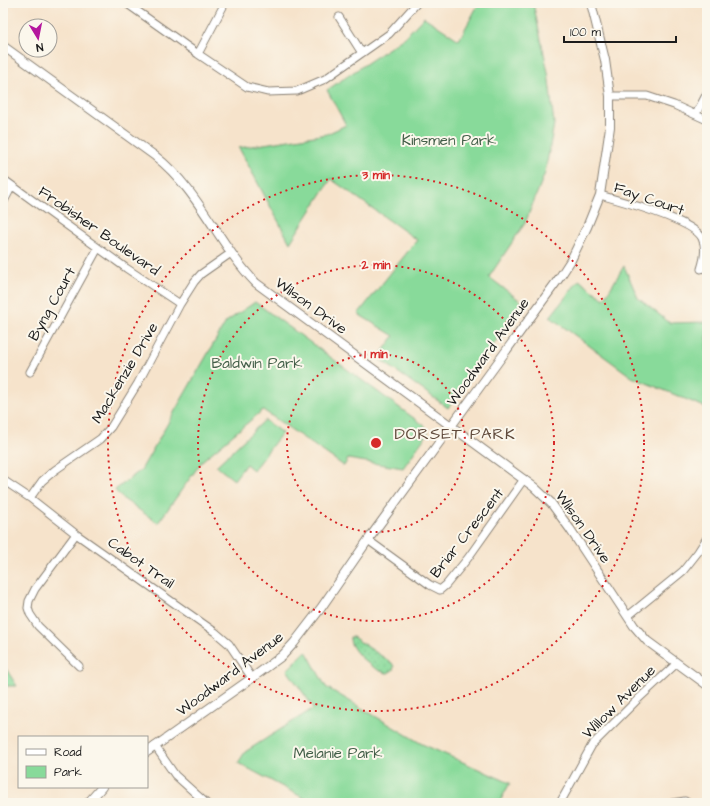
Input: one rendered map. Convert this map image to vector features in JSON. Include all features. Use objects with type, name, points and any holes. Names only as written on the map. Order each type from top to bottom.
[{"type":"street","points":[[126,3],[247,87],[268,92],[297,91],[325,79],[388,34],[417,3]]},
{"type":"street","points":[[198,54],[225,3]]},
{"type":"street","name":"Woodward Avenue","points":[[148,751],[282,656],[301,635],[368,540],[452,427],[560,277],[584,234],[600,196],[610,127],[610,96],[605,60],[591,3]]},
{"type":"street","points":[[339,17],[362,53]]},
{"type":"street","name":"Wilson Drive","points":[[3,46],[165,164],[186,187],[242,269],[256,283],[534,487],[551,503],[570,529],[617,602],[647,641],[676,664],[707,685]]},
{"type":"street","points":[[696,114],[707,93]]},
{"type":"street","points":[[610,96],[647,96],[674,105],[707,120]]},
{"type":"street","name":"Frobisher Boulevard","points":[[3,179],[126,268],[180,304]]},
{"type":"street","points":[[3,203],[12,186]]},
{"type":"street","name":"Fay Court","points":[[600,196],[653,211],[695,230],[702,239],[705,250],[704,261],[701,268]]},
{"type":"street","name":"Byng Court","points":[[30,372],[98,248]]},
{"type":"street","name":"Mackenzie Drive","points":[[30,498],[42,481],[55,470],[100,439],[111,427],[138,382],[180,304],[194,282],[201,274],[231,253]]},
{"type":"street","name":"Briar Crescent","points":[[368,540],[430,585],[440,590],[444,588],[468,558],[524,479]]},
{"type":"street","name":"Cabot Trail","points":[[3,480],[30,498],[76,534],[215,632],[229,644],[252,678]]},
{"type":"street","points":[[76,534],[35,589],[29,601],[28,608],[38,626],[79,666]]},
{"type":"street","points":[[628,616],[684,572],[707,538]]},
{"type":"street","name":"Willow Avenue","points":[[560,803],[592,745],[676,664]]},
{"type":"street","points":[[155,746],[175,775],[206,803]]},
{"type":"street","points":[[88,803],[101,788]]},
{"type":"street","points":[[672,803],[685,801],[688,803]]},
{"type":"green space","name":"Kinsmen Park","points":[[479,3],[533,3],[548,72],[554,124],[545,173],[525,223],[489,277],[523,303],[448,408],[378,358],[394,336],[358,314],[417,240],[331,179],[290,243],[239,148],[327,134],[346,125],[327,90],[404,38],[424,17],[459,40]]},
{"type":"green space","points":[[624,266],[638,298],[670,323],[707,322],[707,408],[632,377],[550,317],[579,280],[604,299]]},
{"type":"green space","name":"Baldwin Park","points":[[255,302],[426,427],[428,433],[403,468],[348,459],[344,466],[263,410],[203,460],[158,523],[122,498],[115,490],[141,470],[226,322]]},
{"type":"green space","points":[[265,420],[282,433],[253,470],[246,464],[234,480],[216,466]]},
{"type":"green space","points":[[350,637],[353,637],[392,663],[394,667],[393,670],[388,673],[383,672],[370,665],[353,648]]},
{"type":"green space","name":"Melanie Park","points":[[306,651],[326,687],[422,744],[510,783],[499,803],[313,803],[238,763],[245,752],[314,708],[287,670]]},
{"type":"green space","points":[[3,664],[17,686],[3,686]]},
{"type":"district","name":"DORSET PARK","points":[[455,434]]}]
